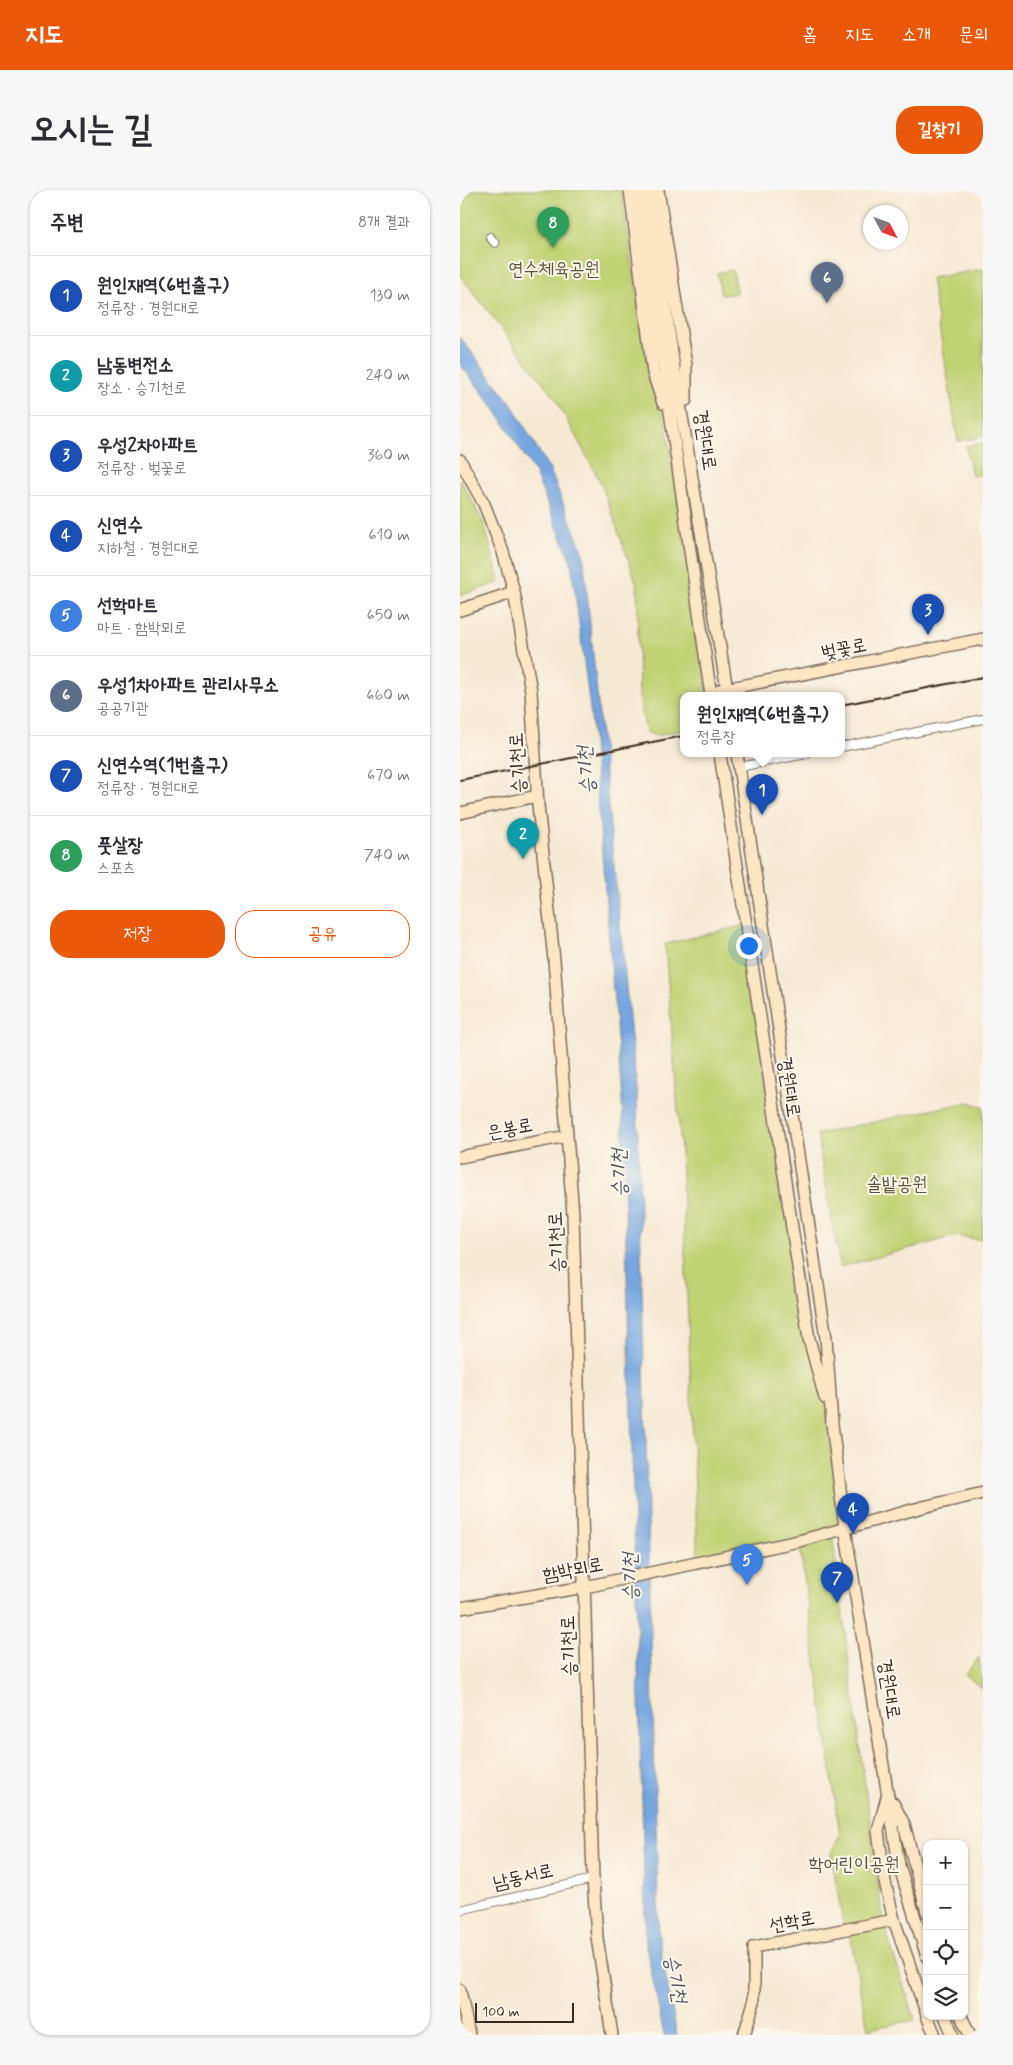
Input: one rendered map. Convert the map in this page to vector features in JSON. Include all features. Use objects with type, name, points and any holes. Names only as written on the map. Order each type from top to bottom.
[{"type":"main road","points":[[630,190],[653,373],[680,434]]},
{"type":"main road","name":"경원대로","points":[[638,190],[727,692]]},
{"type":"main road","name":"경원대로","points":[[649,190],[669,369]]},
{"type":"main road","points":[[658,190],[686,364],[680,434]]},
{"type":"main road","name":"경원대로","points":[[680,434],[711,692]]},
{"type":"main road","name":"승기천로","points":[[460,460],[484,504],[503,552],[514,592],[531,691],[537,796],[554,960],[575,1259],[593,1879],[597,1937],[612,2035]]},
{"type":"main road","points":[[460,610],[514,592]]},
{"type":"main road","name":"벚꽃로","points":[[732,692],[983,639]]},
{"type":"main road","name":"경원대로","points":[[720,757],[809,1339],[832,1424]]},
{"type":"main road","name":"경원대로","points":[[737,757],[826,1338],[832,1424],[846,1528],[900,1865],[923,1943]]},
{"type":"main road","points":[[460,813],[537,796]]},
{"type":"main road","name":"은봉로","points":[[460,1156],[567,1136]]},
{"type":"main road","name":"함박뫼로","points":[[460,1608],[585,1587],[698,1563],[807,1539],[923,1507],[983,1493]]},
{"type":"main road","points":[[888,1793],[904,1824],[923,1897]]},
{"type":"main road","points":[[888,1793],[878,1831],[885,1882],[894,1920],[923,2004]]},
{"type":"main road","name":"선학로","points":[[744,2035],[754,2002],[754,1947],[894,1920]]},
{"type":"main road","points":[[460,1990],[469,2035]]},
{"type":"main road","points":[[929,2020],[935,2035]]},
{"type":"main road","points":[[947,2020],[953,2035]]},
{"type":"main road","points":[[963,2020],[970,2035]]},
{"type":"street","points":[[845,746],[983,719]]},
{"type":"street","points":[[739,767],[791,757]]},
{"type":"street","name":"남동서로","points":[[460,1910],[593,1879]]},
{"type":"green space","name":"연수체육공원","points":[[460,190],[621,190],[651,384],[666,423],[707,692],[680,692],[680,731],[656,736],[646,732],[639,698],[637,584],[601,483],[555,398],[460,275]]},
{"type":"green space","points":[[983,269],[983,437],[958,441],[931,278]]},
{"type":"green space","points":[[733,270],[737,293],[721,295],[717,273]]},
{"type":"green space","points":[[983,443],[983,474],[972,476],[966,446]]},
{"type":"green space","points":[[460,479],[484,524],[500,582],[460,596]]},
{"type":"green space","points":[[746,925],[809,1339],[832,1424],[845,1528],[698,1563],[681,1151],[665,944]]},
{"type":"green space","name":"솔밭공원","points":[[968,1102],[983,1107],[983,1240],[956,1236],[840,1267],[817,1134]]},
{"type":"green space","name":"학어린이공원","points":[[832,1533],[883,1923],[915,2020],[868,2029],[849,1929],[844,1930],[831,1853],[840,1835],[799,1541]]},
{"type":"green space","points":[[979,1657],[982,1688],[965,1675]]},
{"type":"water","points":[[460,337],[512,405],[550,470],[583,553],[637,1097],[659,1941],[677,2035],[664,2035],[646,1945],[622,1100],[591,716],[571,561],[534,471],[496,410],[460,364]]},
{"type":"railway","points":[[845,704],[983,677]]},
{"type":"railway","points":[[460,780],[680,737]]},
{"type":"place","name":"풋살장","points":[[553,248]]},
{"type":"place","name":"우성1차아파트 관리사무소","points":[[827,303]]},
{"type":"place","name":"우성2차아파트","points":[[928,635]]},
{"type":"place","name":"원인재역(6번출구)","points":[[762,815]]},
{"type":"place","name":"남동변전소","points":[[523,859]]},
{"type":"place","name":"신연수","points":[[853,1534]]},
{"type":"place","name":"선학마트","points":[[747,1585]]},
{"type":"place","name":"신연수역(1번출구)","points":[[837,1603]]},
{"type":"water label","name":"승기천","points":[[587,770]]},
{"type":"water label","name":"승기천","points":[[620,1173]]},
{"type":"water label","name":"승기천","points":[[631,1577]]},
{"type":"water label","name":"승기천","points":[[675,1979]]}]
